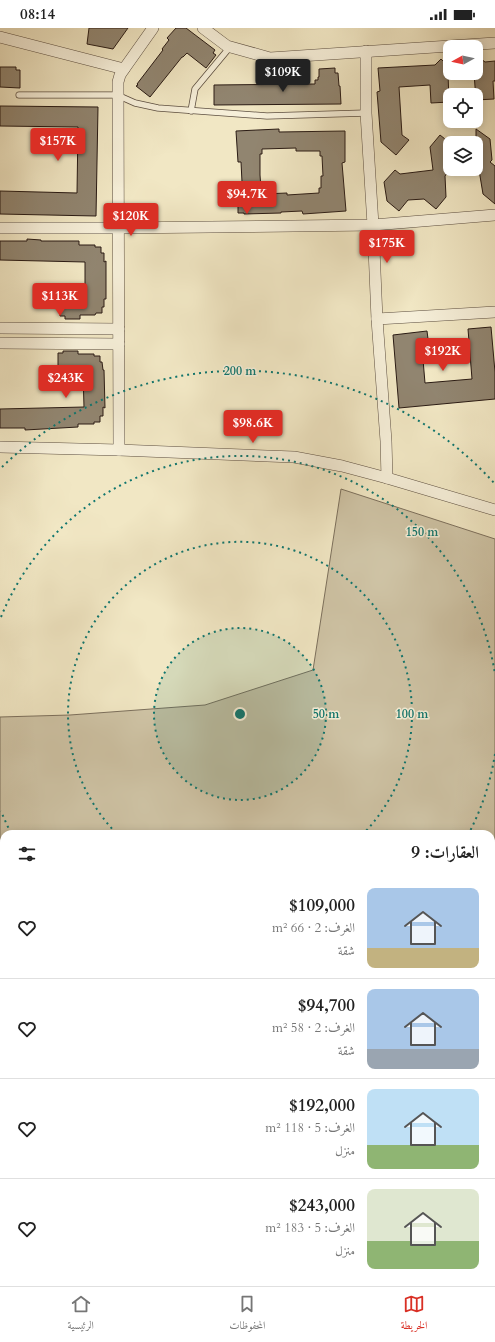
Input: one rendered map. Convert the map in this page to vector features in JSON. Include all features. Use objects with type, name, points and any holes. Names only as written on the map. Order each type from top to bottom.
[{"type":"street","points":[[119,450],[118,82],[124,69],[153,28]]},
{"type":"street","points":[[203,28],[230,47],[270,58],[366,51],[382,52],[387,49],[495,43]]},
{"type":"street","points":[[0,38],[124,69]]},
{"type":"street","points":[[366,51],[366,113],[377,320],[386,441],[386,478]]},
{"type":"street","points":[[0,228],[373,225],[495,215]]},
{"type":"street","points":[[377,320],[495,312]]},
{"type":"street","points":[[0,328],[119,329]]},
{"type":"street","points":[[54,328],[55,344]]},
{"type":"street","points":[[0,343],[119,344]]},
{"type":"street","points":[[0,447],[294,457],[342,466],[495,510]]},
{"type":"lane","points":[[191,111],[195,89],[230,47]]},
{"type":"lane","points":[[19,95],[117,95],[135,103],[158,108],[267,116],[366,113]]},
{"type":"shaded area","points":[[341,489],[495,539],[495,830],[0,830],[0,717],[70,715],[205,705],[313,670]]},
{"type":"building","points":[[89,28],[128,28],[113,49],[87,44]]},
{"type":"building","points":[[176,28],[186,28],[215,50],[213,53],[216,55],[206,68],[187,53],[182,57],[150,97],[136,86],[163,50],[162,49],[169,40],[167,38]]},
{"type":"building","points":[[441,59],[443,61],[443,80],[448,80],[449,88],[443,88],[443,102],[431,103],[430,85],[399,87],[402,135],[409,140],[396,155],[381,142],[377,92],[380,91],[378,68],[435,65]]},
{"type":"building","points":[[483,60],[485,62],[495,61],[495,81],[493,81],[494,99],[483,100],[483,88],[475,88],[475,80],[483,80]]},
{"type":"building","points":[[0,67],[16,67],[16,70],[20,70],[20,88],[0,87]]},
{"type":"building","points":[[335,68],[335,73],[338,73],[341,104],[214,105],[214,85],[315,84],[315,80],[318,80],[319,77],[319,69]]},
{"type":"building","points":[[0,106],[98,107],[96,216],[0,214],[0,191],[77,193],[78,127],[0,126]]},
{"type":"building","points":[[279,129],[279,132],[345,131],[345,162],[342,163],[346,211],[303,214],[302,211],[281,213],[238,213],[238,182],[242,182],[241,162],[238,162],[236,131]],"holes":[[[296,148],[296,151],[320,151],[320,156],[322,156],[323,176],[321,176],[321,188],[319,188],[319,193],[287,195],[287,193],[263,194],[260,175],[260,154],[262,154],[262,149]]]},
{"type":"building","points":[[476,129],[490,139],[492,160],[490,162],[495,166],[495,204],[483,194],[480,176],[483,176],[483,136],[476,136]]},
{"type":"building","points":[[440,135],[443,137],[443,176],[445,176],[446,197],[436,209],[424,199],[408,200],[399,211],[387,201],[384,182],[395,170],[400,174],[433,170],[430,147]]},
{"type":"building","points":[[27,239],[41,241],[79,241],[79,245],[95,245],[95,247],[101,247],[101,253],[104,253],[104,262],[106,261],[106,299],[104,299],[102,313],[96,313],[95,315],[80,315],[80,319],[65,319],[65,316],[60,316],[60,296],[85,296],[85,262],[0,260],[0,241],[27,241]]},
{"type":"building","points":[[491,327],[495,372],[495,399],[399,408],[393,335],[427,331],[429,347],[422,348],[425,383],[472,379],[468,329]]},
{"type":"building","points":[[63,351],[78,351],[78,354],[94,354],[94,356],[100,356],[100,362],[102,362],[104,370],[105,408],[103,407],[103,416],[100,416],[100,422],[94,422],[94,424],[78,424],[78,427],[25,430],[25,428],[0,428],[0,409],[84,407],[83,372],[58,373],[58,353],[63,353]]}]
